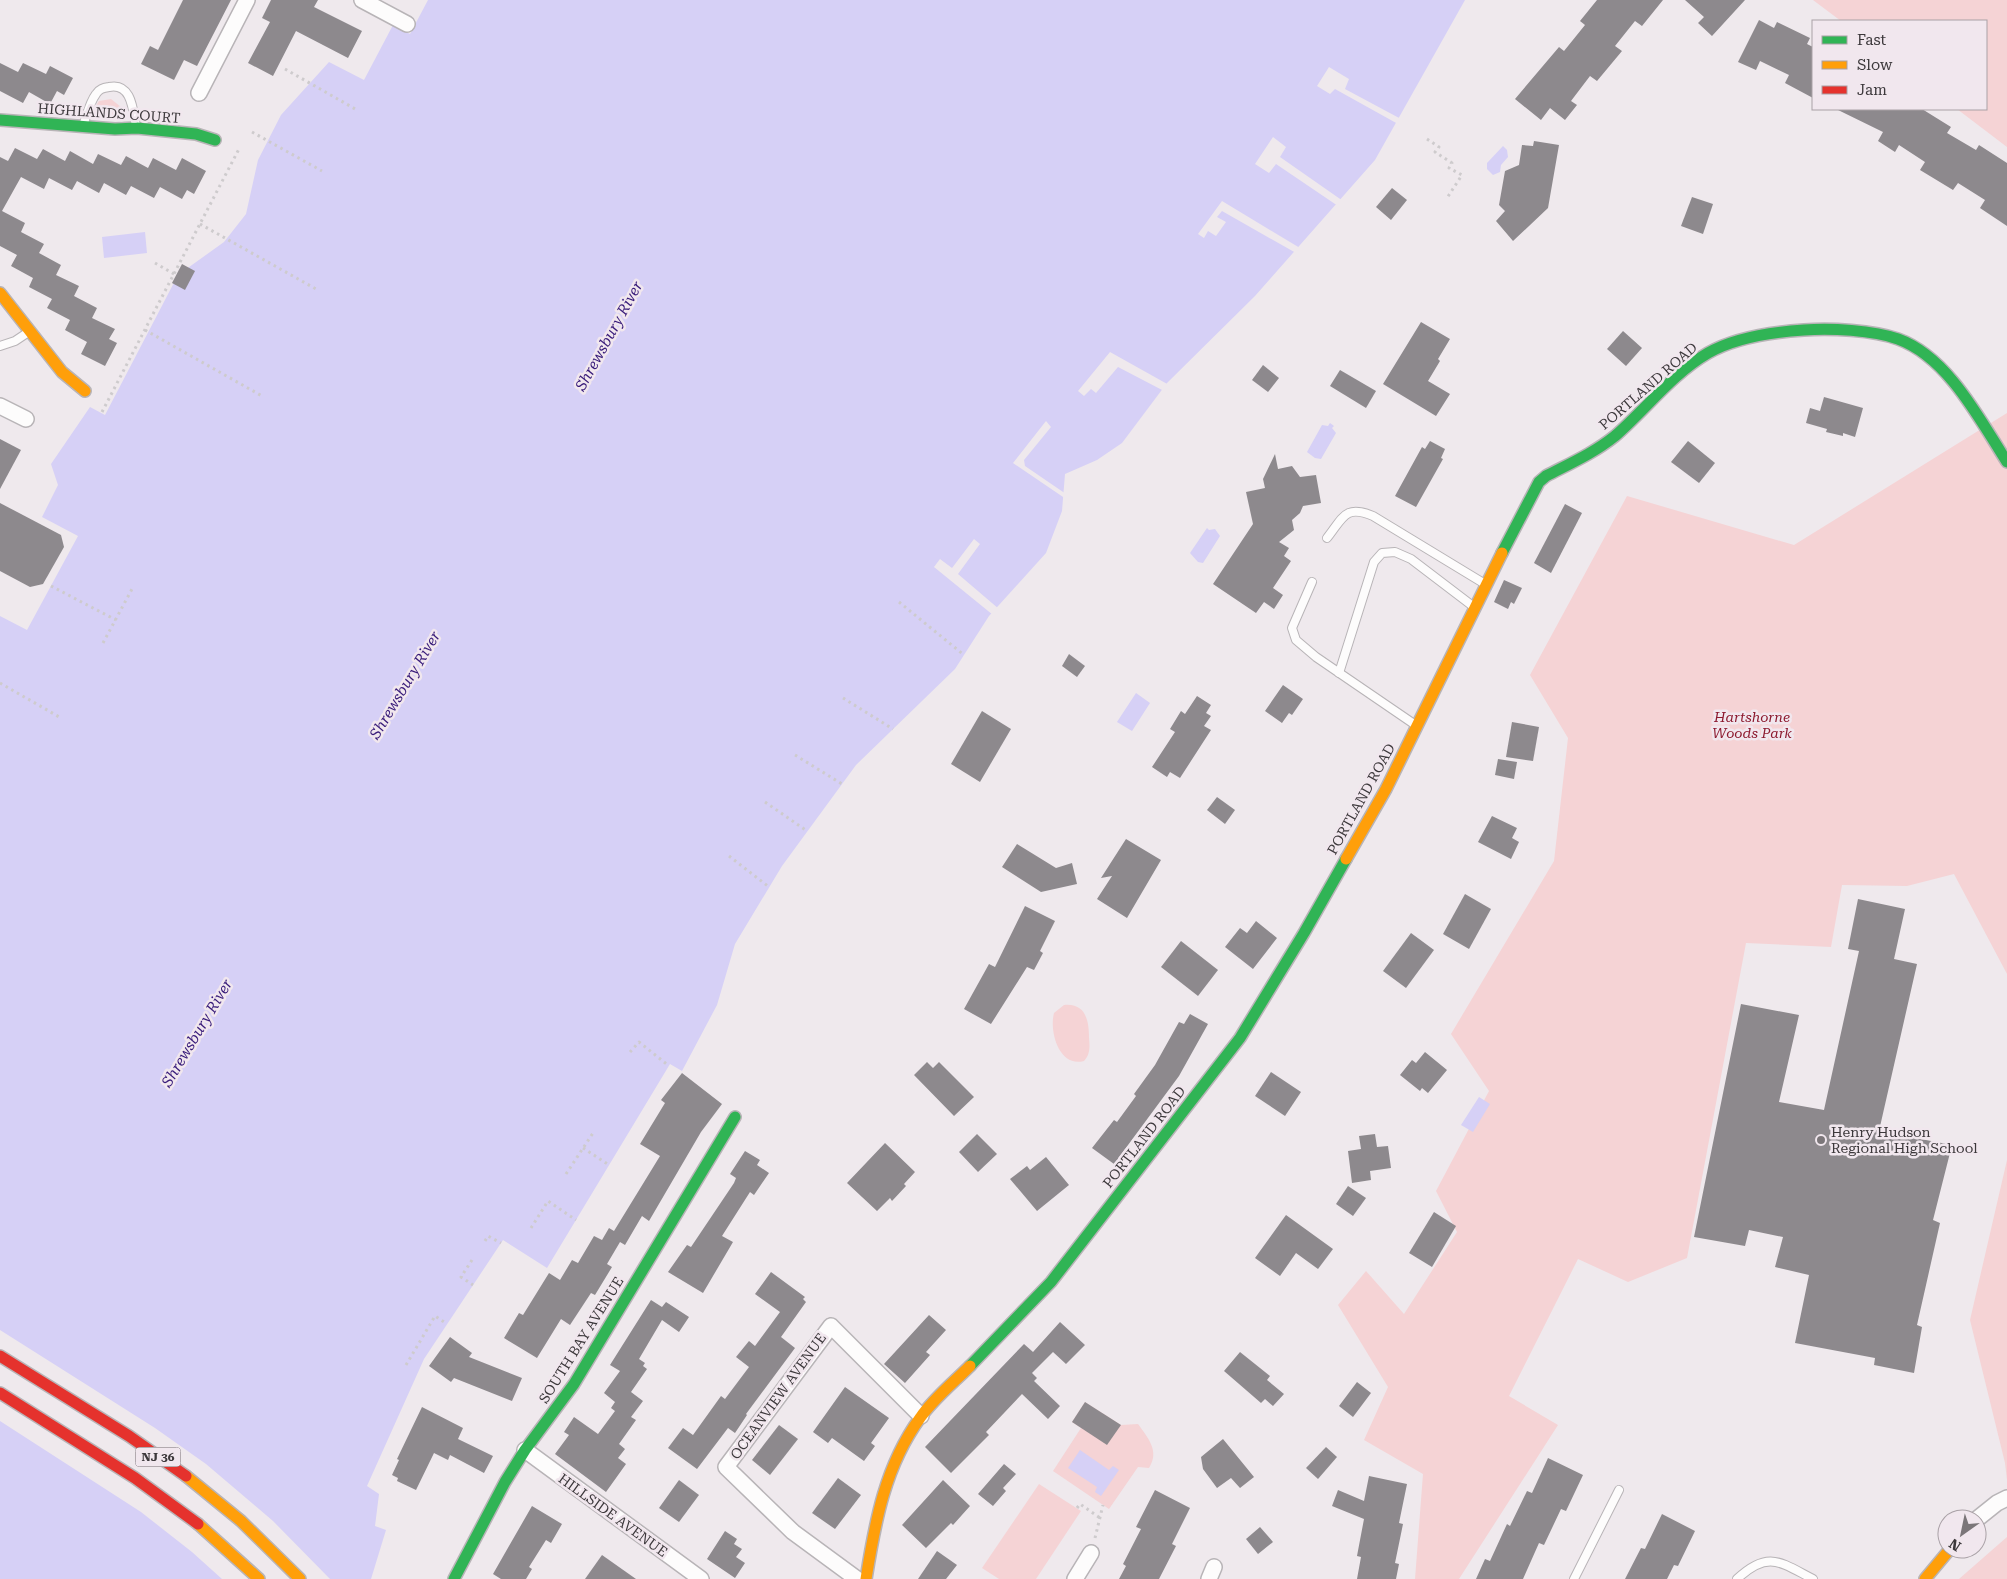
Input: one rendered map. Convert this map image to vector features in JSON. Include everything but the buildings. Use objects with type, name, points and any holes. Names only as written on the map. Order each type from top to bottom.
[{"type":"main road","name":"HIGHLANDS COURT","points":[[0,120],[115,129],[137,128],[196,134],[215,140]]},
{"type":"main road","points":[[0,293],[62,372],[85,391]]},
{"type":"main road","name":"PORTLAND ROAD","points":[[866,1579],[874,1529],[887,1477],[908,1434],[921,1416],[1052,1282],[1240,1038],[1304,933],[1386,789],[1516,524],[1539,482],[1546,476],[1612,438],[1691,366],[1710,352],[1756,337],[1789,331],[1849,330],[1900,339],[1934,362],[1950,379],[2007,462]]},
{"type":"main road","name":"SOUTH BAY AVENUE","points":[[454,1579],[505,1482],[525,1450],[574,1384],[735,1117]]},
{"type":"main road","name":"NJ 36","points":[[0,1356],[119,1430],[203,1489],[270,1548],[300,1579]]},
{"type":"main road","name":"NJ 36","points":[[0,1393],[104,1457],[184,1512],[259,1579]]},
{"type":"main road","points":[[1925,1579],[1942,1559]]},
{"type":"street","points":[[199,93],[247,0]]},
{"type":"street","points":[[362,0],[407,24]]},
{"type":"street","points":[[0,406],[26,419]]},
{"type":"street","name":"OCEANVIEW AVENUE","points":[[857,1579],[793,1532],[726,1467],[831,1326],[921,1416]]},
{"type":"street","name":"HILLSIDE AVENUE","points":[[525,1450],[702,1579]]},
{"type":"street","points":[[1987,1512],[2007,1498]]},
{"type":"street","points":[[1075,1579],[1091,1553]]},
{"type":"lane","points":[[83,125],[95,94],[101,88],[112,86],[121,88],[130,97],[137,128]]},
{"type":"lane","points":[[0,346],[16,341],[30,332]]},
{"type":"lane","points":[[1327,538],[1346,513],[1358,510],[1372,516],[1486,586]]},
{"type":"lane","points":[[1339,673],[1374,562],[1382,553],[1395,552],[1412,560],[1475,608]]},
{"type":"lane","points":[[1312,582],[1292,628],[1296,640],[1339,673],[1418,726]]},
{"type":"lane","points":[[1574,1579],[1619,1490]]},
{"type":"lane","points":[[1737,1579],[1749,1568],[1761,1562],[1772,1560],[1813,1579]]},
{"type":"path","points":[[285,69],[357,110]]},
{"type":"path","points":[[252,132],[322,172]]},
{"type":"path","points":[[1428,140],[1439,146],[1435,152],[1452,163],[1449,168],[1462,175],[1447,198]]},
{"type":"path","points":[[102,412],[240,147]]},
{"type":"path","points":[[200,224],[316,290]]},
{"type":"path","points":[[155,263],[174,274]]},
{"type":"path","points":[[145,330],[262,396]]},
{"type":"path","points":[[51,586],[116,620]]},
{"type":"path","points":[[103,643],[132,588]]},
{"type":"path","points":[[899,602],[964,655]]},
{"type":"path","points":[[0,683],[61,718]]},
{"type":"path","points":[[843,698],[893,729]]},
{"type":"path","points":[[795,755],[842,784]]},
{"type":"path","points":[[766,802],[808,831]]},
{"type":"path","points":[[729,856],[769,887]]},
{"type":"path","points":[[630,1052],[639,1042],[669,1066]]},
{"type":"path","points":[[566,1174],[592,1133]]},
{"type":"path","points":[[583,1148],[609,1165]]},
{"type":"path","points":[[532,1228],[548,1201],[576,1220]]},
{"type":"path","points":[[486,1241],[488,1236],[501,1243]]},
{"type":"path","points":[[472,1260],[461,1277],[473,1285]]},
{"type":"path","points":[[406,1365],[434,1316],[447,1324]]},
{"type":"path","points":[[1077,1508],[1080,1504],[1100,1518]]},
{"type":"path","points":[[1091,1553],[1103,1505]]},
{"type":"green space","points":[[1813,0],[2007,0],[2007,147],[1958,110],[1987,110],[1987,20],[1840,20]]},
{"type":"green space","points":[[111,99],[121,107],[121,119],[92,118],[99,101]]},
{"type":"green space","name":"Hartshorne Woods Park","points":[[2007,413],[2007,974],[1954,874],[1907,886],[1842,885],[1831,947],[1746,943],[1687,1258],[1628,1282],[1578,1259],[1509,1396],[1558,1425],[1459,1579],[1415,1579],[1423,1474],[1364,1440],[1388,1387],[1338,1305],[1366,1271],[1404,1314],[1457,1232],[1436,1191],[1489,1091],[1451,1034],[1554,861],[1568,738],[1530,675],[1627,496],[1794,545]]},
{"type":"green space","points":[[1064,1005],[1077,1007],[1085,1014],[1089,1032],[1089,1048],[1084,1061],[1075,1062],[1068,1059],[1062,1054],[1055,1038],[1053,1029],[1054,1013]]},
{"type":"green space","points":[[2007,1160],[2007,1480],[2005,1463],[1970,1320]]},
{"type":"green space","points":[[1085,1402],[1121,1425],[1138,1424],[1149,1440],[1153,1450],[1152,1462],[1149,1468],[1138,1467],[1109,1509],[1053,1471],[1081,1428],[1072,1422]]},
{"type":"green space","points":[[1039,1484],[1081,1511],[1036,1579],[999,1579],[982,1568]]},
{"type":"green space","points":[[2007,1537],[2007,1579],[1959,1579],[1982,1559],[1987,1559],[1987,1554]]},
{"type":"water","name":"Shrewsbury River","points":[[428,0],[1465,0],[1375,160],[1255,296],[1167,383],[1122,443],[1097,460],[1065,474],[1062,511],[1046,553],[989,616],[955,669],[856,765],[782,866],[735,944],[717,1005],[682,1071],[670,1064],[547,1268],[503,1240],[424,1359],[367,1486],[379,1494],[375,1526],[386,1530],[371,1579],[0,1579],[0,616],[27,630],[78,536],[42,517],[58,485],[51,464],[90,407],[105,415],[178,275],[224,242],[246,214],[258,160],[281,115],[329,62],[364,80],[393,25],[410,34]]},
{"type":"water","points":[[1503,146],[1507,150],[1508,157],[1501,165],[1500,172],[1493,175],[1487,169],[1487,163]]},
{"type":"water","points":[[145,232],[147,253],[104,258],[102,237]]},
{"type":"water","points":[[1330,423],[1334,426],[1332,428],[1336,433],[1321,459],[1315,458],[1307,452],[1322,425],[1328,426]]},
{"type":"water","points":[[1207,528],[1209,530],[1215,529],[1220,536],[1203,563],[1198,562],[1190,553]]},
{"type":"water","points":[[1136,693],[1150,703],[1132,731],[1117,722]]},
{"type":"water","points":[[1479,1097],[1490,1104],[1473,1132],[1461,1125]]},
{"type":"water","points":[[1080,1450],[1109,1470],[1113,1466],[1119,1470],[1101,1496],[1095,1492],[1097,1487],[1068,1468]]},
{"type":"pier","points":[[1329,67],[1349,79],[1345,89],[1401,119],[1398,124],[1335,89],[1330,94],[1317,86]]},
{"type":"pier","points":[[1273,137],[1286,147],[1280,157],[1343,201],[1338,206],[1276,164],[1269,173],[1255,164]]},
{"type":"pier","points":[[1222,201],[1300,248],[1296,253],[1222,211],[1217,217],[1226,222],[1216,236],[1208,231],[1204,238],[1198,234]]},
{"type":"pier","points":[[1110,352],[1169,385],[1164,391],[1118,367],[1096,393],[1091,389],[1084,396],[1078,391]]},
{"type":"pier","points":[[1046,421],[1051,427],[1024,460],[1025,466],[1066,494],[1066,499],[1013,463]]},
{"type":"pier","points":[[974,539],[980,544],[958,574],[999,609],[993,615],[934,567],[940,559],[952,568]]},
{"type":"pier","points":[[0,1330],[155,1428],[206,1464],[273,1521],[330,1579],[222,1579],[192,1552],[141,1512],[0,1421]]},
{"type":"traffic: fast","points":[[0,120],[115,129],[137,128],[196,134],[215,140]]},
{"type":"traffic: fast","points":[[1502,553],[1539,482],[1546,476],[1590,453],[1615,436],[1671,381],[1695,361],[1730,343],[1767,334],[1814,329],[1851,330],[1888,336],[1916,348],[1932,360],[1961,392],[1974,409],[2007,462]]},
{"type":"traffic: fast","points":[[970,1366],[1051,1282],[1240,1038],[1304,933],[1346,859]]},
{"type":"traffic: fast","points":[[454,1579],[505,1482],[525,1450],[574,1384],[735,1117]]},
{"type":"traffic: slow","points":[[0,293],[62,372],[85,391]]},
{"type":"traffic: slow","points":[[1346,859],[1386,789],[1502,553]]},
{"type":"traffic: slow","points":[[866,1579],[883,1495],[898,1455],[925,1411],[970,1366]]},
{"type":"traffic: slow","points":[[186,1476],[241,1521],[300,1579]]},
{"type":"traffic: slow","points":[[198,1524],[259,1579]]},
{"type":"traffic: slow","points":[[1925,1579],[1942,1559]]},
{"type":"traffic: jam","points":[[0,1356],[129,1436],[186,1476]]},
{"type":"traffic: jam","points":[[0,1393],[135,1478],[198,1524]]},
{"type":"place","name":"Henry Hudson Regional High School","points":[[1821,1140]]}]
